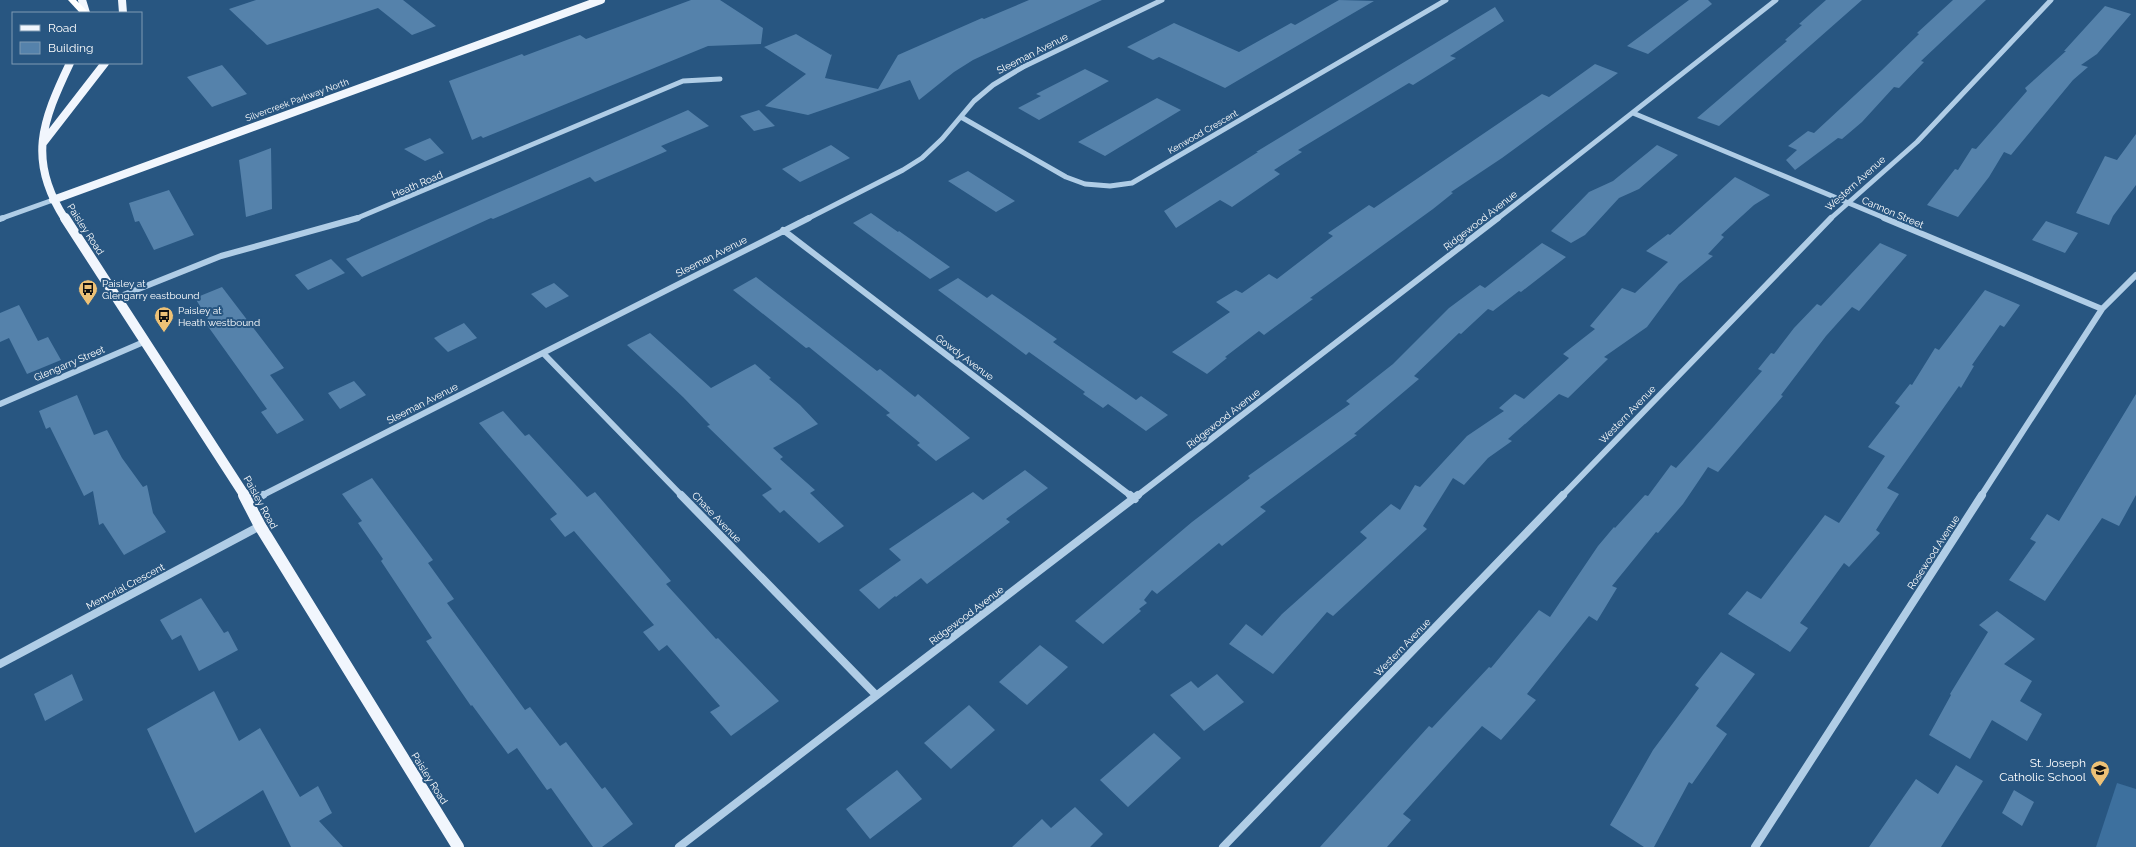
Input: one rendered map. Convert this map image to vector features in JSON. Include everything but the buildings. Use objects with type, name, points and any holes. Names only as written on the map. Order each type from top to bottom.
[{"type":"highway","points":[[72,0],[84,12]]},
{"type":"main road","points":[[82,0],[85,12]]},
{"type":"main road","points":[[122,0],[124,12]]},
{"type":"main road","name":"Silvercreek Parkway North","points":[[53,200],[601,0]]},
{"type":"main road","name":"Paisley Road","points":[[70,64],[51,102],[40,146],[43,175],[53,200],[116,298],[146,341],[249,502],[260,526],[458,847]]},
{"type":"main road","points":[[40,146],[104,64]]},
{"type":"street","name":"Sleeman Avenue","points":[[249,502],[916,162],[942,139],[974,101],[993,85],[1023,67],[1162,0]]},
{"type":"street","name":"Kenwood Crescent","points":[[961,117],[1066,177],[1085,184],[1110,186],[1132,183],[1446,0]]},
{"type":"street","name":"Ridgewood Avenue","points":[[679,847],[876,695],[1136,499],[1634,113],[1776,0]]},
{"type":"street","name":"Western Avenue","points":[[1223,847],[1847,202],[1917,142],[2051,0]]},
{"type":"street","name":"Heath Road","points":[[116,298],[221,256],[353,220],[683,82],[720,79]]},
{"type":"street","name":"Cannon Street","points":[[1634,113],[2102,309]]},
{"type":"street","name":"Silvercreek Parkway North","points":[[0,219],[53,200]]},
{"type":"street","name":"Gowdy Avenue","points":[[783,230],[1136,499]]},
{"type":"street","name":"Rosewood Avenue","points":[[1755,847],[2102,309],[2136,275]]},
{"type":"street","name":"Glengarry Street","points":[[0,404],[146,341]]},
{"type":"street","name":"Chase Avenue","points":[[543,353],[876,695]]},
{"type":"street","name":"Memorial Crescent","points":[[0,664],[260,526]]},
{"type":"shaded area","points":[[2117,783],[2136,789],[2136,847],[2096,847]]},
{"type":"place","name":"Paisley at Glengarry eastbound","points":[[88,306]]},
{"type":"place","name":"Paisley at Heath westbound","points":[[164,333]]},
{"type":"place","name":"St. Joseph Catholic School","points":[[2100,787]]}]
